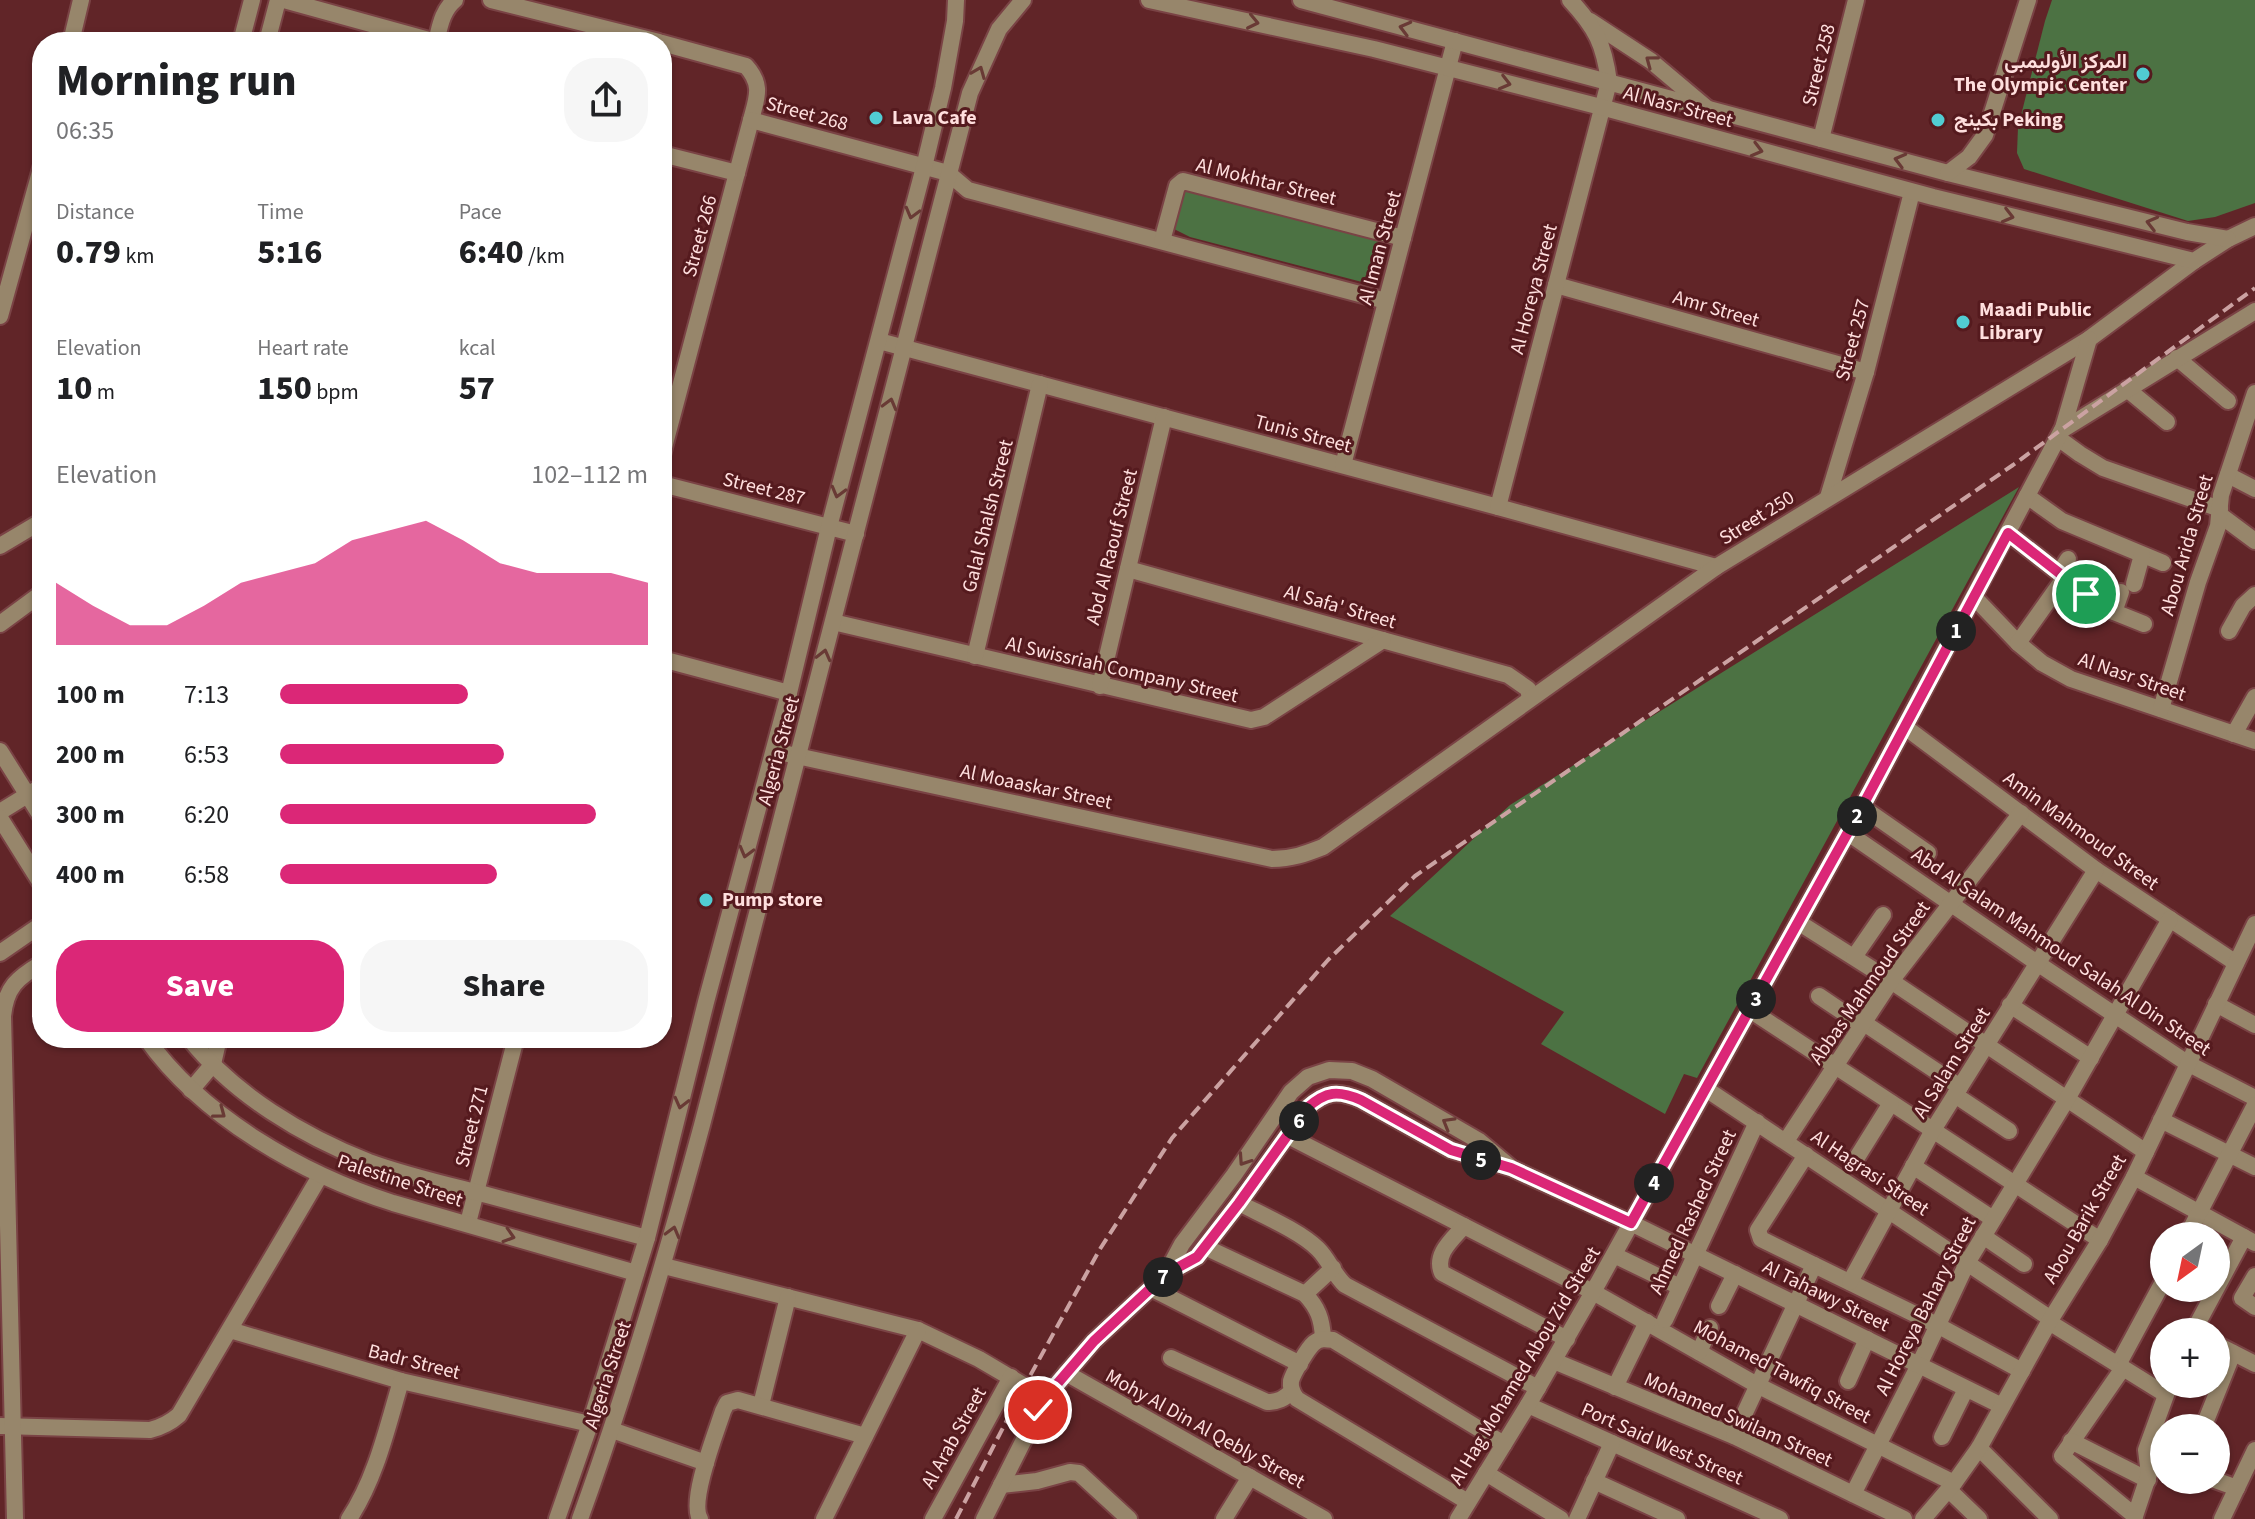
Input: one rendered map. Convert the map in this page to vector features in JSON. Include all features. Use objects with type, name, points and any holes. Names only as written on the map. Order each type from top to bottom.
[{"type":"street","points":[[73,32],[81,0]]},
{"type":"street","points":[[244,32],[252,0]]},
{"type":"street","points":[[270,32],[278,0]]},
{"type":"street","points":[[284,0],[400,32]]},
{"type":"street","points":[[439,32],[447,8],[455,0]]},
{"type":"street","name":"Street 268","points":[[491,0],[620,32]]},
{"type":"street","name":"Algeria Street","points":[[557,1519],[590,1424],[647,1238],[924,167],[943,88],[956,0]]},
{"type":"street","name":"Algeria Street","points":[[580,1519],[664,1266],[970,93],[999,29],[1023,0]]},
{"type":"street","name":"Al Nasr Street","points":[[1149,0],[1374,49],[1912,192],[2194,261]]},
{"type":"street","name":"Al Nasr Street","points":[[1301,0],[1346,6],[1455,41],[1948,173],[2187,232],[2228,239]]},
{"type":"street","points":[[1570,0],[1589,20],[1651,61],[1708,109]]},
{"type":"street","name":"Street 258","points":[[1821,139],[1856,0]]},
{"type":"street","points":[[1948,173],[1969,157],[1985,135],[2028,0]]},
{"type":"street","points":[[1589,20],[1606,60],[1609,82]]},
{"type":"street","name":"Al Iman Street","points":[[1343,465],[1455,41]]},
{"type":"street","name":"Street 268","points":[[672,45],[746,66],[758,83],[751,120],[948,173]]},
{"type":"street","name":"Al Horeya Street","points":[[1498,507],[1609,82]]},
{"type":"street","name":"Street 266","points":[[672,417],[751,120]]},
{"type":"street","points":[[672,157],[737,173]]},
{"type":"street","points":[[948,173],[968,190],[1386,301]]},
{"type":"street","name":"Al Mokhtar Street","points":[[1162,241],[1177,186],[1183,181],[1403,238]]},
{"type":"street","name":"Street 257","points":[[1828,497],[1866,372],[1912,192]]},
{"type":"street","points":[[0,316],[32,201]]},
{"type":"street","name":"Street 250","points":[[1291,859],[1323,847],[1716,567],[2089,339],[2194,261],[2255,226]]},
{"type":"street","name":"Amr Street","points":[[1556,285],[1866,372]]},
{"type":"street","points":[[2255,311],[2060,434],[2103,468],[2220,512],[2255,541]]},
{"type":"street","name":"Al Hag Mohamed Abou Zid Street","points":[[1458,1519],[1567,1339],[1905,727],[2060,434],[2089,339]]},
{"type":"street","name":"Tunis Street","points":[[879,341],[1716,567]]},
{"type":"street","points":[[2177,358],[2228,401]]},
{"type":"street","name":"Galal Shalsh Street","points":[[975,656],[1040,384]]},
{"type":"street","points":[[2127,389],[2167,422]]},
{"type":"street","name":"Abou Arida Street","points":[[2161,709],[2220,512],[2221,495],[2249,428],[2255,393]]},
{"type":"street","name":"Abd Al Raouf Street","points":[[1100,686],[1164,417]]},
{"type":"street","points":[[2228,475],[2255,489]]},
{"type":"street","name":"Street 287","points":[[672,487],[856,534]]},
{"type":"street","points":[[2027,496],[2062,521],[2163,563]]},
{"type":"street","points":[[0,546],[32,527]]},
{"type":"street","points":[[2008,533],[2064,570],[2086,594],[2114,612],[2144,624]]},
{"type":"street","points":[[2114,612],[2142,555]]},
{"type":"street","name":"Al Safa' Street","points":[[1128,569],[1508,675],[1528,689],[1530,698]]},
{"type":"street","points":[[2018,643],[2064,570]]},
{"type":"street","points":[[2229,631],[2243,606],[2255,595]]},
{"type":"street","name":"Al Nasr Street","points":[[1974,597],[2018,643],[2042,663],[2071,679],[2255,741]]},
{"type":"street","points":[[0,624],[32,600]]},
{"type":"street","name":"Al Swissriah Company Street","points":[[833,622],[1251,720],[1264,717],[1383,640]]},
{"type":"street","points":[[672,662],[789,693]]},
{"type":"street","points":[[2234,734],[2255,697]]},
{"type":"street","name":"Amin Mahmoud Street","points":[[1905,727],[2096,870],[2170,919],[2245,956]]},
{"type":"street","points":[[0,751],[32,787]]},
{"type":"street","name":"Al Moaaskar Street","points":[[774,751],[1272,859],[1291,859]]},
{"type":"street","points":[[32,792],[0,815],[32,868]]},
{"type":"street","points":[[1862,807],[1928,853]]},
{"type":"street","name":"Abbas Mahmoud Street","points":[[1786,1141],[1891,981],[2021,813]]},
{"type":"street","points":[[753,823],[780,828]]},
{"type":"street","name":"Abd Al Salam Mahmoud Salah Al Din Street","points":[[1848,833],[2187,1063],[2255,1098]]},
{"type":"street","name":"Al Salam Street","points":[[1850,1282],[1933,1130],[2096,870]]},
{"type":"street","points":[[1854,957],[1883,915]]},
{"type":"street","name":"Al Horeya Bahary Street","points":[[1853,1494],[1967,1263],[2067,1099],[2170,919]]},
{"type":"street","points":[[1798,922],[2146,1152]]},
{"type":"street","name":"Abou Barik Street","points":[[1923,1519],[1952,1487],[1979,1448],[2050,1320],[2100,1240],[2134,1177],[2216,1004],[2245,956],[2255,924]]},
{"type":"street","points":[[0,953],[32,931]]},
{"type":"street","points":[[15,1519],[6,1426],[3,1016],[5,985],[32,970]]},
{"type":"street","points":[[715,970],[741,977]]},
{"type":"street","points":[[1819,996],[1863,1024],[2009,1131]]},
{"type":"street","points":[[2216,1004],[2255,1025]]},
{"type":"street","points":[[2010,1005],[2091,1058]]},
{"type":"street","points":[[1750,1010],[2100,1240]]},
{"type":"street","name":"Palestine Street","points":[[155,1048],[191,1090],[222,1115],[320,1176],[359,1192],[636,1273]]},
{"type":"street","name":"Palestine Street","points":[[198,1048],[239,1088],[275,1114],[327,1143],[370,1162],[647,1238]]},
{"type":"street","points":[[191,1090],[213,1064],[217,1048]]},
{"type":"street","name":"Street 271","points":[[468,1223],[513,1048]]},
{"type":"street","points":[[1166,1274],[1182,1244],[1291,1092],[1308,1077],[1329,1070],[1352,1071],[1372,1079],[1479,1141],[1511,1168]]},
{"type":"street","name":"Al Hagrasi Street","points":[[1706,1089],[2121,1367],[2150,1381]]},
{"type":"street","points":[[988,1518],[1001,1485],[1045,1398],[1094,1341],[1166,1274],[1197,1257],[1307,1108],[1319,1098],[1332,1093],[1347,1094],[1451,1150],[1511,1168]]},
{"type":"street","points":[[1856,1159],[1891,1103]]},
{"type":"street","points":[[2195,1222],[2255,1105]]},
{"type":"street","points":[[261,1140],[275,1114]]},
{"type":"street","points":[[2161,1120],[2255,1167]]},
{"type":"street","name":"Ahmed Rashed Street","points":[[1665,1320],[1757,1122]]},
{"type":"street","name":"Mohamed Tawfiq Street","points":[[1288,1136],[1593,1292],[1757,1385],[1878,1444],[1952,1487],[1979,1519]]},
{"type":"street","points":[[1806,1155],[1758,1235],[2022,1371]]},
{"type":"street","points":[[1913,1166],[1993,1219]]},
{"type":"street","name":"Al Tahawy Street","points":[[1511,1168],[1631,1223],[2002,1406]]},
{"type":"street","points":[[6,1426],[150,1430],[162,1428],[179,1415],[320,1176]]},
{"type":"street","points":[[2134,1177],[2249,1240],[2202,1318]]},
{"type":"street","points":[[1239,1203],[1308,1240],[1318,1248],[1345,1285],[1538,1388]]},
{"type":"street","points":[[1464,1226],[1440,1255],[1438,1264],[1442,1273],[1567,1339]]},
{"type":"street","points":[[1983,1236],[2024,1264]]},
{"type":"street","points":[[1205,1247],[1305,1294],[1319,1314],[1323,1338]]},
{"type":"street","points":[[1614,1255],[1680,1287]]},
{"type":"street","points":[[1734,1436],[1814,1265]]},
{"type":"street","points":[[664,1266],[918,1330],[979,1359],[1045,1398]]},
{"type":"street","points":[[1305,1294],[1333,1268]]},
{"type":"street","points":[[1719,1306],[1735,1274]]},
{"type":"street","points":[[2255,1276],[2242,1298],[2255,1307]]},
{"type":"street","points":[[1151,1288],[1300,1364]]},
{"type":"street","points":[[761,1405],[788,1297]]},
{"type":"street","points":[[2153,1302],[2121,1367],[2062,1454],[2134,1518],[2148,1480],[2150,1468],[2146,1454],[2164,1398]]},
{"type":"street","points":[[1615,1387],[1647,1322]]},
{"type":"street","points":[[1699,1352],[1710,1328]]},
{"type":"street","name":"Badr Street","points":[[230,1330],[401,1381],[590,1424]]},
{"type":"street","points":[[824,1519],[918,1330]]},
{"type":"street","points":[[1468,1502],[1297,1399],[1291,1382],[1309,1348],[1323,1338],[1333,1340],[1504,1444]]},
{"type":"street","points":[[1848,1381],[1867,1339]]},
{"type":"street","points":[[2230,1351],[2255,1364]]},
{"type":"street","points":[[2209,1414],[2233,1353]]},
{"type":"street","points":[[1171,1358],[1267,1402],[1276,1402],[1292,1391]]},
{"type":"street","name":"Mohamed Swilam Street","points":[[1554,1361],[1734,1436],[1904,1519]]},
{"type":"street","name":"Mohy Al Din Al Qebly Street","points":[[1066,1373],[1324,1519]]},
{"type":"street","name":"Al Arab Street","points":[[933,1519],[1011,1377]]},
{"type":"street","points":[[349,1519],[377,1463],[401,1381]]},
{"type":"street","points":[[1942,1437],[1966,1389]]},
{"type":"street","points":[[700,1519],[696,1513],[696,1500],[727,1403],[738,1400],[761,1405],[865,1436]]},
{"type":"street","name":"Port Said West Street","points":[[1528,1405],[1780,1519]]},
{"type":"street","points":[[612,1430],[706,1463]]},
{"type":"street","points":[[2071,1441],[2148,1480]]},
{"type":"street","points":[[1577,1519],[1612,1443]]},
{"type":"street","points":[[1979,1448],[2050,1519]]},
{"type":"street","points":[[2222,1519],[2255,1450]]},
{"type":"street","points":[[2146,1454],[2150,1456]]},
{"type":"street","points":[[1001,1485],[1079,1473],[1129,1519]]},
{"type":"street","points":[[1486,1473],[1561,1519]]},
{"type":"street","points":[[1224,1519],[1250,1477]]},
{"type":"street","points":[[1594,1481],[1677,1519]]},
{"type":"street","points":[[2230,1485],[2237,1488]]},
{"type":"street","points":[[1286,1519],[1295,1503]]},
{"type":"green space","name":"المركز الأوليمبى The Olympic Center","points":[[2052,0],[2255,0],[2255,203],[2215,217],[2188,221],[2024,169],[2017,153],[2018,127]]},
{"type":"green space","points":[[1182,187],[1378,239],[1382,252],[1377,272],[1362,282],[1190,237],[1172,228]]},
{"type":"green space","points":[[2019,487],[1697,1078],[1684,1074],[1665,1114],[1541,1044],[1564,1012],[1390,916],[1510,805]]},
{"type":"railway","points":[[956,1519],[1100,1249],[1172,1138],[1328,960],[1415,876],[2013,465],[2255,288]]},
{"type":"place","name":"المركز الأوليمبى The Olympic Center","points":[[2143,74]]},
{"type":"place","name":"Lava Cafe","points":[[876,118]]},
{"type":"place","name":"بكينج Peking","points":[[1938,120]]},
{"type":"place","name":"Maadi Public Library","points":[[1963,322]]},
{"type":"place","name":"Pump store","points":[[706,900]]},
{"type":"route","points":[[1038,1410],[1094,1341],[1166,1274],[1197,1257],[1307,1108],[1319,1098],[1332,1093],[1347,1094],[1361,1100],[1451,1150],[1511,1168],[1631,1223],[1862,807],[2008,533],[2086,594]]}]
